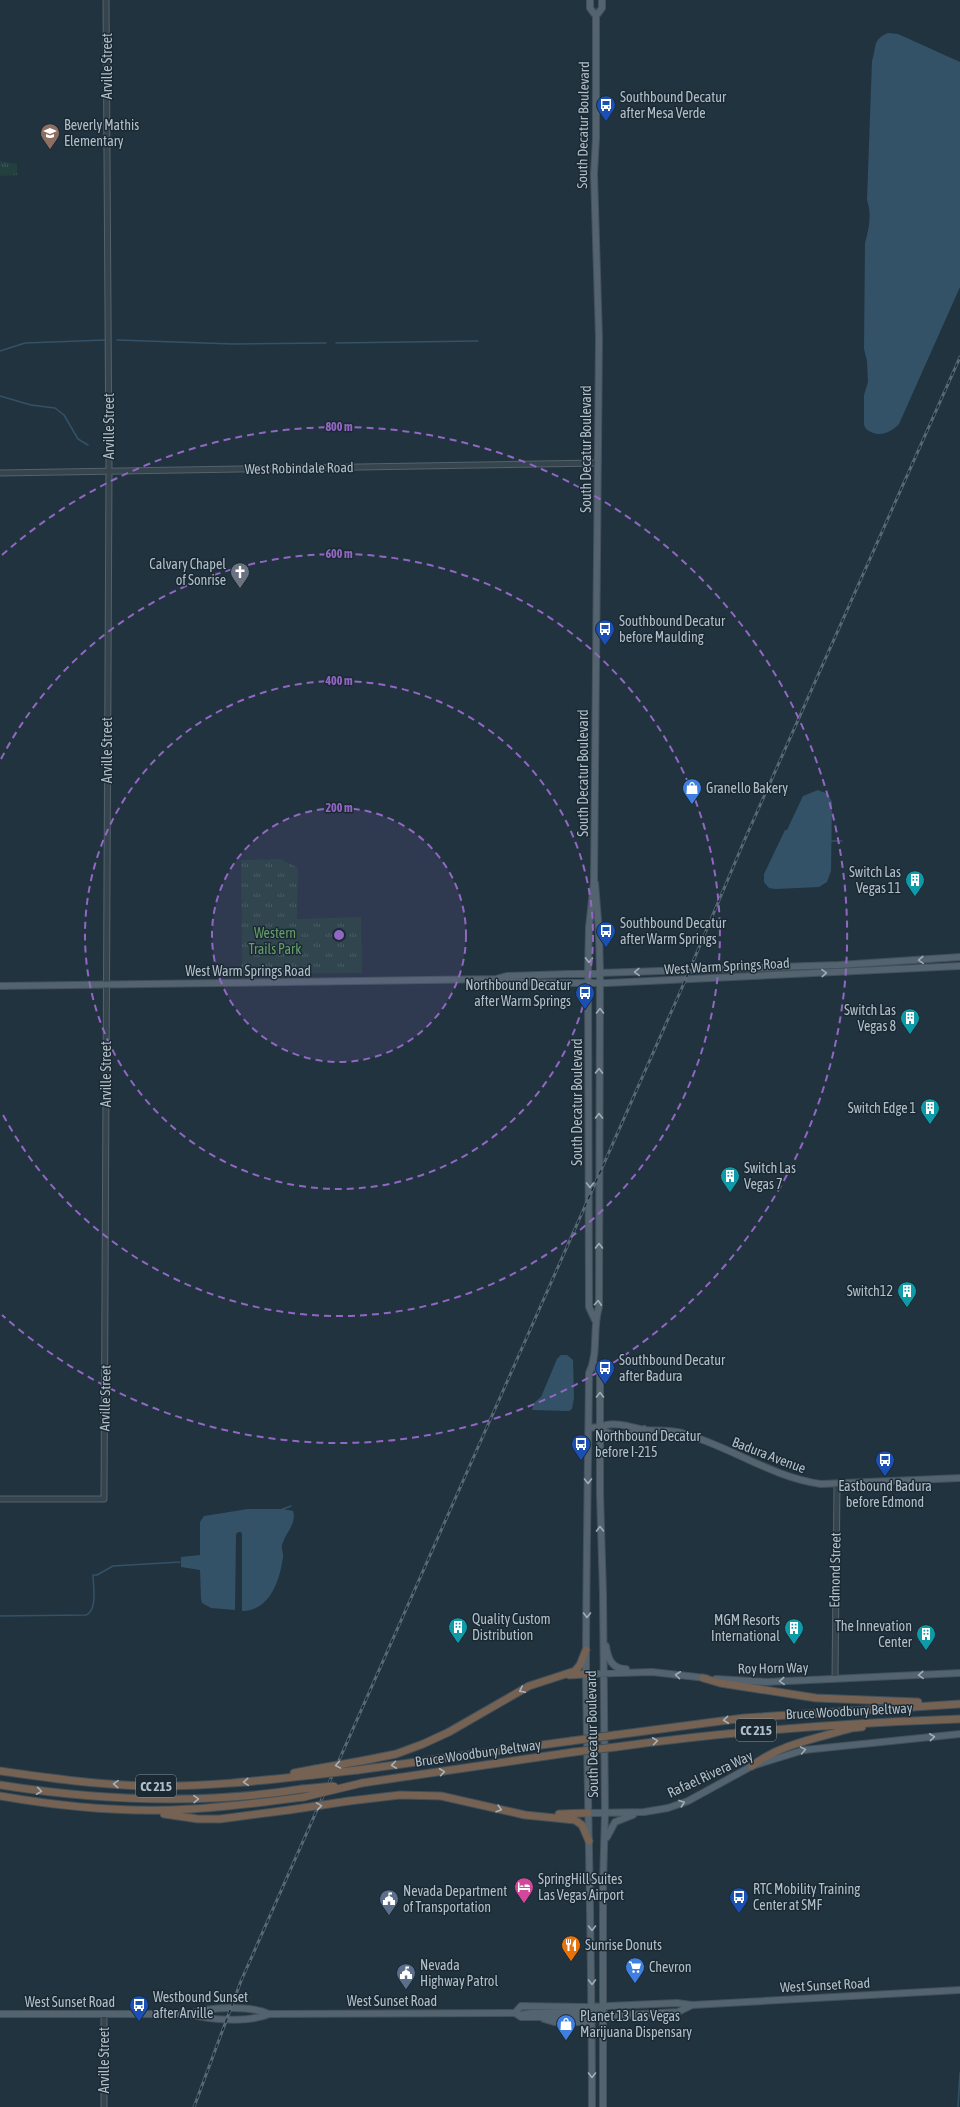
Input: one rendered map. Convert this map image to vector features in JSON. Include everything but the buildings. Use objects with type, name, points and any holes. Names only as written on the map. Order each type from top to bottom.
[{"type":"highway","points":[[314,1772],[396,1754],[436,1739],[512,1695],[536,1683],[577,1669],[586,1650]]},
{"type":"highway","points":[[559,1676],[586,1674]]},
{"type":"highway","points":[[703,1678],[720,1683],[816,1698],[960,1703]]},
{"type":"highway","name":"Bruce Woodbury Beltway","points":[[0,1771],[87,1783],[150,1786],[220,1784],[265,1780],[314,1772],[358,1770],[615,1734],[744,1718],[960,1703]]},
{"type":"highway","name":"Bruce Woodbury Beltway","points":[[0,1785],[80,1796],[131,1799],[242,1797],[302,1789],[362,1784],[574,1752],[717,1734],[811,1725],[960,1719]]},
{"type":"highway","points":[[752,1766],[766,1757],[791,1746],[852,1728],[896,1721]]},
{"type":"highway","name":"CC 215","points":[[0,1796],[76,1806],[142,1810],[191,1809],[304,1797],[362,1784]]},
{"type":"highway","points":[[142,1810],[198,1819],[220,1819],[400,1795],[441,1796],[462,1799],[508,1811],[578,1821],[588,1841]]},
{"type":"highway","points":[[539,1815],[588,1813]]},
{"type":"main road","name":"South Decatur Boulevard","points":[[590,0],[590,8],[596,16],[596,138],[594,174],[599,338],[594,882],[589,927],[588,973],[589,1307],[595,1320]]},
{"type":"main road","name":"South Decatur Boulevard","points":[[596,16],[602,8],[602,0]]},
{"type":"main road","name":"South Decatur Boulevard","points":[[592,2107],[592,1900],[588,1841],[586,1650],[589,1373],[594,1363],[595,1320],[599,1307],[600,973],[599,925],[594,882]]},
{"type":"main road","name":"West Warm Springs Road","points":[[496,979],[507,976],[960,958]]},
{"type":"main road","name":"West Warm Springs Road","points":[[0,986],[496,979],[531,984],[600,984],[960,966]]},
{"type":"main road","name":"South Decatur Boulevard","points":[[594,1363],[600,1373],[600,1493],[604,1632],[606,1813],[604,1848],[604,2107]]},
{"type":"main road","name":"Badura Avenue","points":[[589,1428],[600,1428],[606,1425],[633,1426],[644,1430],[682,1433],[777,1474],[804,1482],[837,1485],[960,1478]]},
{"type":"main road","points":[[604,1632],[609,1656],[614,1666],[620,1669],[652,1672]]},
{"type":"main road","name":"Roy Horn Way","points":[[586,1674],[652,1672],[744,1682],[960,1673]]},
{"type":"main road","name":"Rafael Rivera Way","points":[[588,1813],[644,1812],[668,1808],[688,1801],[752,1766],[804,1750],[960,1734]]},
{"type":"main road","points":[[604,1848],[610,1828],[615,1822],[621,1818],[644,1812]]},
{"type":"main road","name":"West Sunset Road","points":[[0,2014],[188,2014],[202,2018],[259,2018],[269,2014],[517,2014],[521,2017],[539,2018],[592,2015],[604,2012],[677,2003],[692,2005],[960,1990]]},
{"type":"main road","name":"West Sunset Road","points":[[517,2014],[521,2006],[592,2015],[604,2012],[678,2012],[692,2005]]},
{"type":"main road","name":"West Sunset Road","points":[[188,2014],[202,2009],[258,2009],[269,2014]]},
{"type":"street","name":"Arville Street","points":[[0,1499],[104,1499],[106,985],[108,956],[107,599],[109,472],[106,0]]},
{"type":"street","name":"West Robindale Road","points":[[0,473],[598,463]]},
{"type":"street","name":"Edmond Street","points":[[835,1679],[837,1485]]},
{"type":"street","name":"Arville Street","points":[[104,2014],[104,2107]]},
{"type":"green space","points":[[0,161],[17,164],[17,175],[0,176]]},
{"type":"green space","name":"Western Trails Park","points":[[281,859],[298,868],[297,919],[361,917],[362,973],[242,974],[241,860]]},
{"type":"water","points":[[888,33],[898,34],[960,62],[960,287],[899,424],[883,434],[879,434],[870,432],[864,425],[864,395],[868,382],[867,361],[864,349],[865,243],[870,216],[867,200],[872,61],[877,41],[879,38]]},
{"type":"water","points":[[818,790],[828,794],[832,802],[831,871],[827,882],[819,887],[769,888],[764,882],[764,874],[785,830],[787,830],[803,796]]},
{"type":"water","points":[[561,1355],[567,1355],[573,1360],[574,1398],[572,1409],[569,1411],[532,1410],[534,1403],[541,1397],[557,1359]]},
{"type":"water","points":[[248,1509],[283,1509],[293,1511],[294,1520],[282,1544],[282,1566],[276,1584],[272,1593],[260,1606],[252,1610],[242,1611],[242,1534],[241,1532],[238,1532],[236,1534],[235,1610],[211,1608],[202,1603],[200,1570],[181,1567],[181,1557],[200,1555],[200,1522],[204,1516]]},
{"type":"waterway","points":[[0,351],[25,343],[106,340]]},
{"type":"waterway","points":[[117,340],[233,344],[326,343]]},
{"type":"waterway","points":[[336,343],[478,341]]},
{"type":"waterway","points":[[0,396],[31,405],[55,408],[64,415],[78,439],[88,445]]},
{"type":"waterway","points":[[830,841],[842,841]]},
{"type":"waterway","points":[[283,1509],[291,1506]]},
{"type":"waterway","points":[[0,1616],[86,1615],[90,1612],[93,1603],[93,1575],[97,1575],[113,1566],[180,1562]]},
{"type":"waterway","points":[[958,2107],[960,2073]]},
{"type":"railway","points":[[194,2107],[241,1981],[681,990],[745,839],[960,357]]},
{"type":"place","name":"Southbound Decatur after Mesa Verde","points":[[606,122]]},
{"type":"place","name":"Beverly Mathis Elementary","points":[[50,150]]},
{"type":"place","name":"Calvary Chapel of Sonrise","points":[[240,589]]},
{"type":"place","name":"Southbound Decatur before Maulding","points":[[605,646]]},
{"type":"place","name":"Granello Bakery","points":[[692,805]]},
{"type":"place","name":"Switch Las Vegas 11","points":[[915,897]]},
{"type":"place","name":"Southbound Decatur after Warm Springs","points":[[606,948]]},
{"type":"place","name":"Northbound Decatur after Warm Springs","points":[[585,1010]]},
{"type":"place","name":"Switch Las Vegas 8","points":[[910,1035]]},
{"type":"place","name":"Switch Edge 1","points":[[930,1125]]},
{"type":"place","name":"Switch Las Vegas 7","points":[[730,1193]]},
{"type":"place","name":"Switch12","points":[[907,1308]]},
{"type":"place","name":"Southbound Decatur after Badura","points":[[605,1385]]},
{"type":"place","name":"Northbound Decatur before I-215","points":[[581,1461]]},
{"type":"place","name":"Eastbound Badura before Edmond","points":[[885,1477]]},
{"type":"place","name":"Quality Custom Distribution","points":[[458,1644]]},
{"type":"place","name":"MGM Resorts International","points":[[794,1645]]},
{"type":"place","name":"The Innevation Center","points":[[926,1651]]},
{"type":"place","name":"SpringHill Suites Las Vegas Airport","points":[[524,1904]]},
{"type":"place","name":"RTC Mobility Training Center at SMF","points":[[739,1914]]},
{"type":"place","name":"Nevada Department of Transportation","points":[[389,1916]]},
{"type":"place","name":"Sunrise Donuts","points":[[571,1962]]},
{"type":"place","name":"Chevron","points":[[635,1984]]},
{"type":"place","name":"Nevada Highway Patrol","points":[[406,1990]]},
{"type":"place","name":"Westbound Sunset after Arville","points":[[139,2022]]},
{"type":"place","name":"Planet 13 Las Vegas Marijuana Dispensary","points":[[566,2041]]}]
